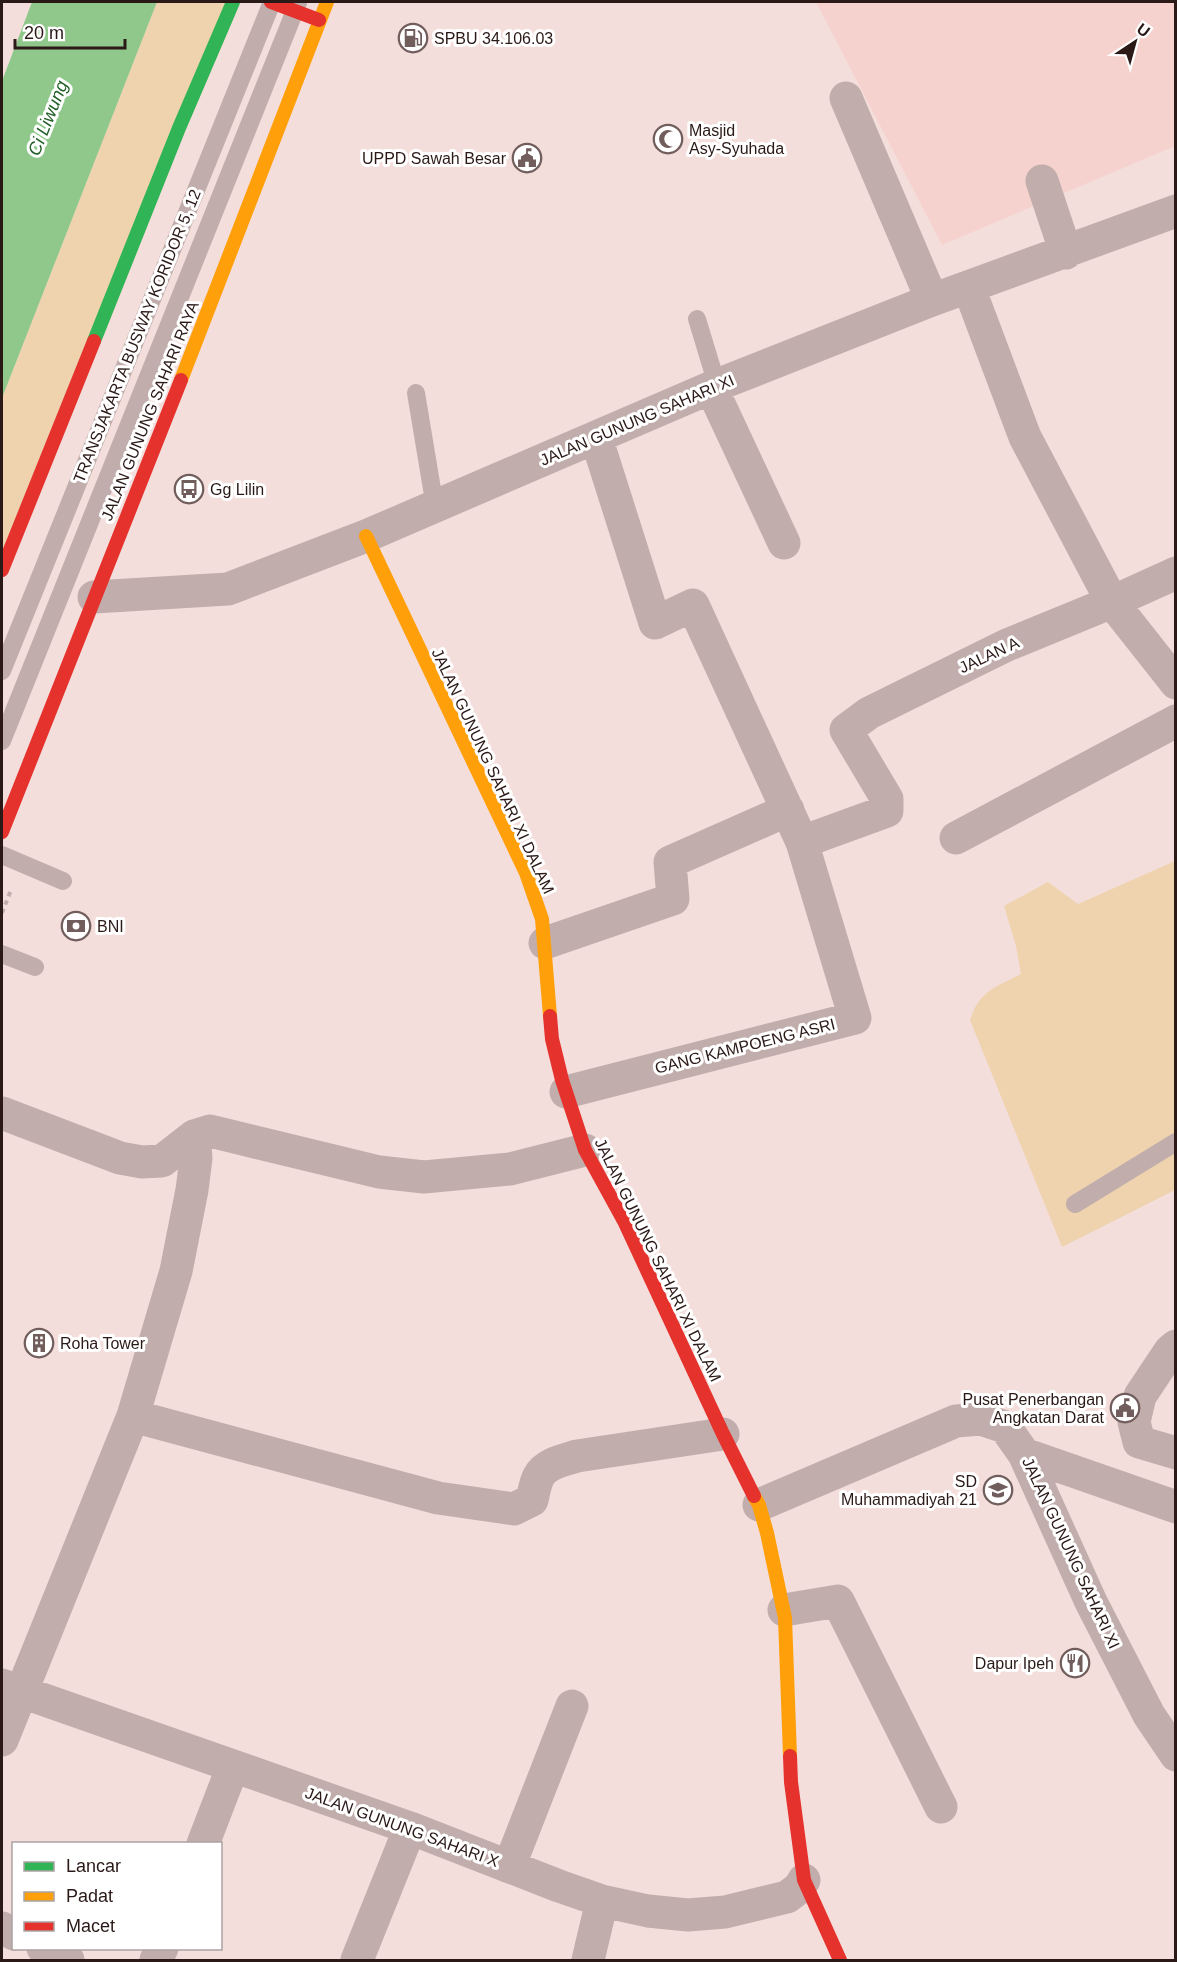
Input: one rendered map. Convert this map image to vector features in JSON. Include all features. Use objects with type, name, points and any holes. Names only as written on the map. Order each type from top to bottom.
[{"type":"main road","points":[[2,570],[179,128],[233,2]]},
{"type":"main road","points":[[272,2],[297,6],[319,20]]},
{"type":"main road","name":"JALAN GUNUNG SAHARI RAYA","points":[[2,832],[327,2]]},
{"type":"main road","name":"JALAN GUNUNG SAHARI XI DALAM","points":[[366,536],[526,873],[542,919],[552,1039],[585,1150],[625,1222],[723,1434],[759,1505],[784,1610],[791,1782],[804,1880],[840,1960]]},
{"type":"street","points":[[846,98],[932,300]]},
{"type":"street","points":[[1042,181],[1066,253]]},
{"type":"street","name":"JALAN GUNUNG SAHARI XI","points":[[94,597],[228,588],[366,536],[715,387],[932,300],[1176,211]]},
{"type":"street","points":[[969,288],[1025,437],[1112,602],[1176,683]]},
{"type":"street","points":[[715,387],[784,543]]},
{"type":"street","points":[[596,437],[655,623],[693,605],[802,842]]},
{"type":"street","name":"JALAN A","points":[[802,842],[886,811],[887,799],[846,730],[869,713],[1007,645],[1176,573]]},
{"type":"street","points":[[956,838],[1176,721]]},
{"type":"street","points":[[544,943],[673,899],[670,862],[788,810]]},
{"type":"street","name":"GANG KAMPOENG ASRI","points":[[566,1092],[855,1018],[802,842]]},
{"type":"street","points":[[2,1113],[120,1158],[142,1162],[162,1161],[194,1136],[210,1131],[379,1172],[424,1177],[510,1169],[585,1150]]},
{"type":"street","points":[[2,1740],[11,1688],[133,1416],[176,1271],[194,1179],[196,1158],[194,1136]]},
{"type":"street","points":[[1176,1346],[1170,1351],[1140,1396],[1134,1422],[1139,1442],[1176,1454]]},
{"type":"street","points":[[133,1416],[438,1498],[514,1509],[532,1500],[538,1476],[558,1462],[577,1456],[723,1434]]},
{"type":"street","name":"JALAN GUNUNG SAHARI XI","points":[[759,1505],[956,1421],[981,1419],[1005,1427],[1024,1454],[1091,1602],[1149,1715],[1176,1755]]},
{"type":"street","points":[[1024,1454],[1176,1507]]},
{"type":"street","points":[[784,1610],[838,1601],[941,1807]]},
{"type":"street","name":"JALAN GUNUNG SAHARI X","points":[[11,1688],[410,1828],[602,1901],[648,1911],[688,1915],[725,1912],[787,1897],[804,1880]]},
{"type":"street","points":[[510,1867],[572,1706]]},
{"type":"street","points":[[204,1842],[233,1766]]},
{"type":"street","points":[[357,1960],[410,1828]]},
{"type":"street","points":[[588,1960],[602,1901]]},
{"type":"street","points":[[47,1950],[68,1960]]},
{"type":"lane","name":"TRANSJAKARTA BUSWAY KORIDOR 5, 12","points":[[2,670],[272,2]]},
{"type":"lane","name":"TRANSJAKARTA BUSWAY KORIDOR 5, 12","points":[[2,741],[297,6]]},
{"type":"lane","points":[[697,319],[715,387]]},
{"type":"lane","points":[[416,393],[435,507]]},
{"type":"lane","points":[[2,855],[63,881]]},
{"type":"lane","points":[[2,954],[35,967]]},
{"type":"lane","points":[[1075,1204],[1176,1142]]},
{"type":"path","points":[[2,913],[14,884]]},
{"type":"shaded area","points":[[157,2],[233,2],[2,570],[2,398]]},
{"type":"shaded area","points":[[816,2],[1175,2],[1175,146],[942,245]]},
{"type":"shaded area","points":[[1175,861],[1175,1190],[1062,1247],[970,1020],[984,996],[1021,974],[1016,946],[1004,906],[1048,882],[1078,904]]},
{"type":"water","name":"Ci Liwung","points":[[32,2],[157,2],[2,398],[2,81]]},
{"type":"traffic: fast","points":[[94,341],[179,128],[233,2]]},
{"type":"traffic: slow","points":[[181,380],[327,2]]},
{"type":"traffic: slow","points":[[366,536],[526,873],[542,919],[550,1016]]},
{"type":"traffic: slow","points":[[754,1496],[767,1533],[785,1618],[790,1756]]},
{"type":"traffic: jam","points":[[271,2],[319,20]]},
{"type":"traffic: jam","points":[[2,570],[94,341]]},
{"type":"traffic: jam","points":[[2,832],[181,380]]},
{"type":"traffic: jam","points":[[550,1016],[552,1039],[562,1080],[585,1150],[625,1223],[754,1496]]},
{"type":"traffic: jam","points":[[790,1756],[791,1782],[804,1880],[840,1960]]},
{"type":"place","name":"SPBU 34.106.03","points":[[413,38]]},
{"type":"place","name":"Masjid Asy-Syuhada","points":[[668,139]]},
{"type":"place","name":"UPPD Sawah Besar","points":[[527,158]]},
{"type":"place","name":"Gg Lilin","points":[[189,489]]},
{"type":"place","name":"BNI","points":[[76,926]]},
{"type":"place","name":"Roha Tower","points":[[39,1343]]},
{"type":"place","name":"Pusat Penerbangan Angkatan Darat","points":[[1125,1408]]},
{"type":"place","name":"SD Muhammadiyah 21","points":[[998,1490]]},
{"type":"place","name":"Dapur Ipeh","points":[[1075,1663]]}]
